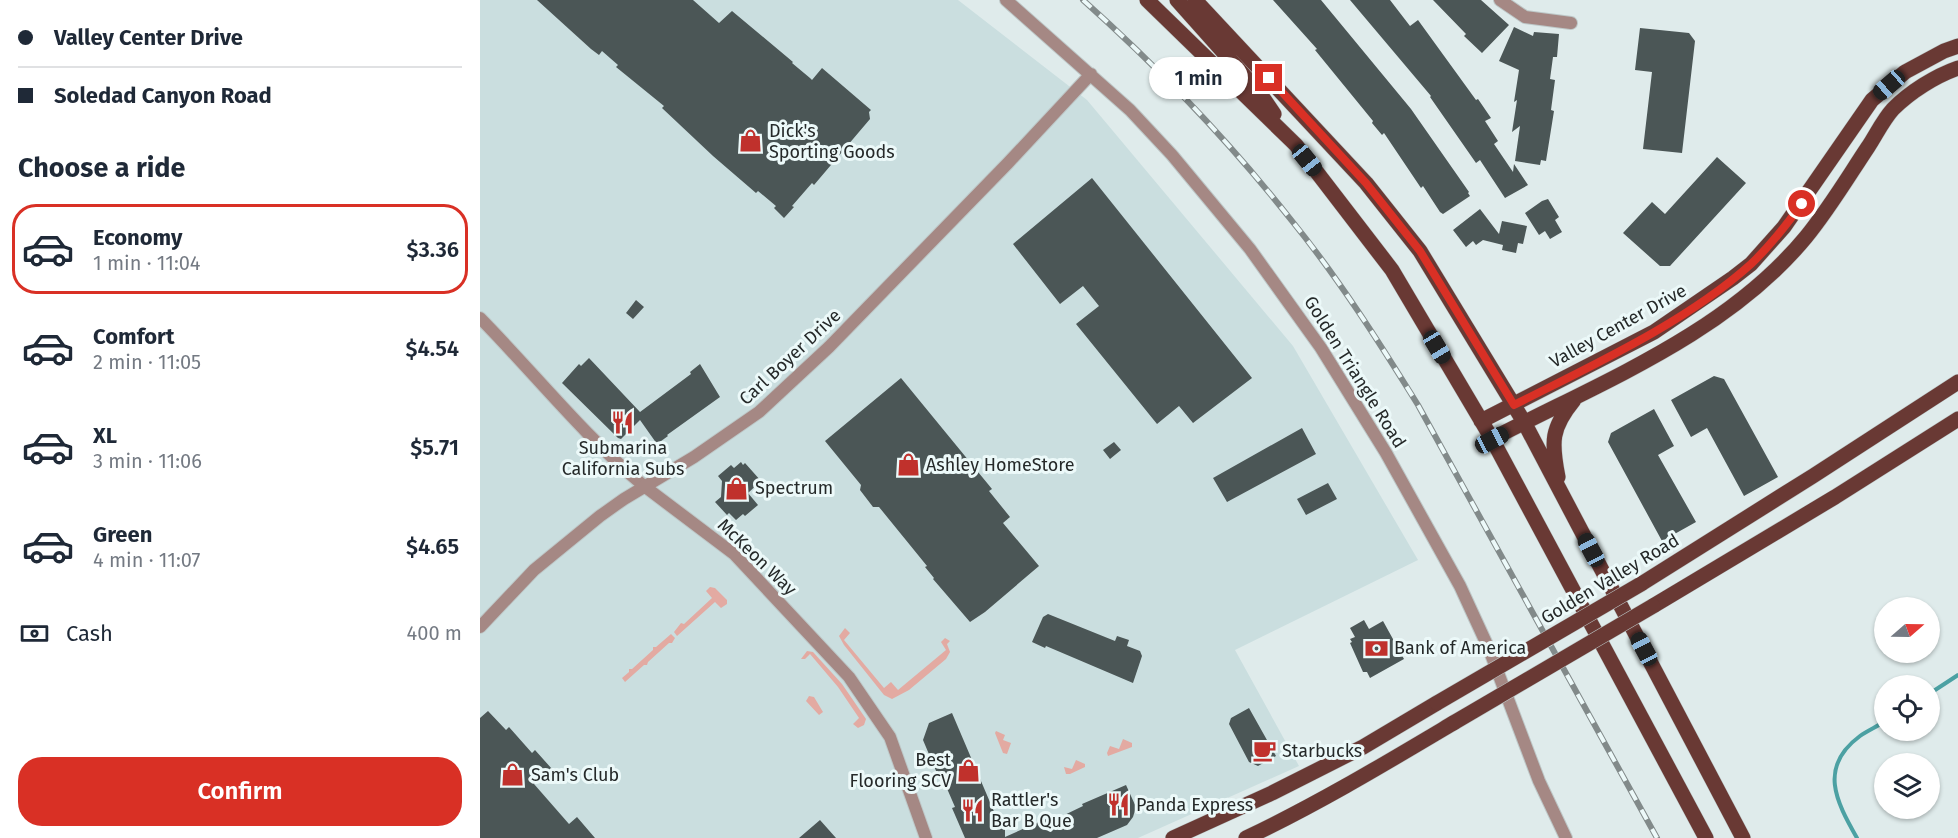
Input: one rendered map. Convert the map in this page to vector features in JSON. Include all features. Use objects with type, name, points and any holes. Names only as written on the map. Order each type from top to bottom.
[{"type":"main road","points":[[1147,0],[1296,145]]},
{"type":"main road","points":[[1177,0],[1259,92],[1296,145],[1392,270],[1492,440],[1706,838]]},
{"type":"main road","points":[[1195,0],[1366,183],[1420,251],[1524,422],[1743,838]]},
{"type":"main road","name":"Valley Center Drive","points":[[1481,421],[1654,332],[1713,293],[1751,264],[1785,228],[1872,100],[1905,72],[1958,46]]},
{"type":"main road","points":[[1492,440],[1665,350],[1728,309],[1768,277],[1806,237],[1892,110],[1919,89],[1958,68]]},
{"type":"main road","name":"Golden Valley Road","points":[[1173,838],[1272,793],[1363,747],[1641,584],[1958,382]]},
{"type":"main road","points":[[1562,495],[1553,452],[1554,431],[1561,416],[1579,394]]},
{"type":"main road","points":[[1246,838],[1368,774],[1653,606],[1958,420]]},
{"type":"street","name":"Golden Triangle Road","points":[[1006,0],[1130,110],[1212,201],[1287,298],[1354,400],[1450,565],[1489,649],[1539,781],[1566,838]]},
{"type":"street","points":[[1500,0],[1525,17],[1571,23]]},
{"type":"street","name":"Carl Boyer Drive","points":[[480,627],[514,589],[560,547],[600,516],[644,486],[694,457],[759,412],[829,347],[1008,164],[1091,74]]},
{"type":"street","name":"McKeon Way","points":[[480,318],[593,440],[644,486],[734,554],[849,677],[890,737],[926,838]]},
{"type":"shaded area","points":[[480,0],[958,0],[1087,100],[1293,346],[1418,560],[1235,650],[1299,766],[1138,838],[480,838]]},
{"type":"shaded area","points":[[710,587],[715,588],[727,600],[727,604],[721,608],[715,602],[677,636],[674,632],[681,623],[684,624],[712,598],[706,591]]},
{"type":"shaded area","points":[[845,628],[850,633],[844,640],[884,688],[891,682],[898,690],[946,650],[941,642],[945,638],[950,641],[947,644],[950,652],[946,659],[909,690],[892,699],[884,695],[844,645],[839,636]]},
{"type":"shaded area","points":[[671,634],[675,638],[672,643],[669,643],[647,665],[644,665],[625,682],[622,678],[629,672],[629,669],[632,669],[653,650],[653,647]]},
{"type":"shaded area","points":[[807,651],[813,652],[842,684],[866,719],[864,725],[858,728],[853,724],[859,718],[838,687],[810,654],[805,659],[801,659]]},
{"type":"shaded area","points":[[809,696],[814,697],[823,712],[819,715],[806,701]]},
{"type":"shaded area","points":[[996,731],[1005,735],[1003,740],[1011,743],[1007,754],[1003,753]]},
{"type":"shaded area","points":[[1123,739],[1132,743],[1132,747],[1108,756],[1110,746],[1119,749]]},
{"type":"shaded area","points":[[1076,760],[1085,764],[1085,767],[1066,774],[1064,767],[1072,769]]},
{"type":"building","points":[[537,0],[693,0],[719,23],[732,11],[812,80],[822,68],[871,110],[870,119],[814,185],[812,183],[792,206],[794,207],[784,218],[774,208],[776,206],[758,191],[756,193],[713,156],[662,108],[664,106],[616,67],[618,65],[602,51],[599,55],[591,49]]},
{"type":"building","points":[[1273,0],[1321,0],[1411,109],[1470,196],[1443,214],[1440,212],[1384,133],[1382,135],[1315,50],[1317,49]]},
{"type":"building","points":[[1350,0],[1390,0],[1410,26],[1418,20],[1491,118],[1485,121],[1498,141],[1494,144],[1513,172],[1514,164],[1528,185],[1505,198],[1480,160],[1476,163],[1431,96]]},
{"type":"building","points":[[1433,0],[1481,0],[1509,25],[1482,53]]},
{"type":"building","points":[[1514,27],[1533,36],[1534,32],[1559,34],[1557,57],[1553,57],[1550,79],[1555,80],[1551,110],[1554,111],[1546,161],[1541,160],[1540,165],[1515,161],[1520,126],[1512,132],[1519,70],[1499,61]]},
{"type":"building","points":[[1640,28],[1689,33],[1695,41],[1682,153],[1643,149],[1652,72],[1635,70]]},
{"type":"building","points":[[1717,157],[1746,183],[1670,266],[1660,266],[1623,233],[1652,202],[1665,214]]},
{"type":"building","points":[[1092,178],[1252,378],[1193,423],[1179,406],[1157,424],[1076,324],[1099,306],[1083,286],[1060,304],[1013,244]]},
{"type":"building","points":[[1548,199],[1559,217],[1555,220],[1562,232],[1550,239],[1545,231],[1539,235],[1525,213]]},
{"type":"building","points":[[1480,209],[1499,234],[1502,221],[1527,226],[1523,244],[1518,243],[1516,253],[1502,250],[1503,245],[1483,240],[1476,245],[1473,241],[1466,247],[1453,230]]},
{"type":"building","points":[[636,300],[644,307],[633,319],[626,313]]},
{"type":"building","points":[[589,358],[640,412],[691,374],[690,372],[700,364],[720,397],[657,444],[640,420],[621,439],[562,383],[579,364],[581,366]]},
{"type":"building","points":[[1714,376],[1724,379],[1778,477],[1744,496],[1707,428],[1691,437],[1671,400]]},
{"type":"building","name":"Ashley HomeStore","points":[[901,378],[992,489],[989,491],[1010,517],[1003,523],[1039,566],[970,622],[933,579],[925,567],[927,566],[879,507],[873,507],[860,490],[861,485],[825,441]]},
{"type":"building","points":[[1654,409],[1674,446],[1658,455],[1696,522],[1662,541],[1608,442],[1611,433]]},
{"type":"building","points":[[1302,428],[1316,454],[1227,502],[1213,478]]},
{"type":"building","points":[[1114,442],[1121,450],[1110,459],[1103,450]]},
{"type":"building","name":"Spectrum","points":[[741,462],[743,465],[745,463],[761,481],[748,493],[758,505],[736,520],[729,513],[727,515],[715,502],[721,497],[722,481],[718,476],[731,465],[734,468]]},
{"type":"building","points":[[1328,483],[1337,499],[1306,515],[1297,499]]},
{"type":"building","points":[[1048,614],[1115,641],[1117,636],[1129,640],[1127,646],[1140,651],[1142,656],[1133,683],[1032,642],[1043,617]]},
{"type":"building","name":"Bank of America","points":[[1364,620],[1369,629],[1383,621],[1404,659],[1370,678],[1367,672],[1363,672],[1350,643],[1352,642],[1350,639],[1355,637],[1350,628]]},
{"type":"building","points":[[1249,708],[1276,756],[1258,766],[1249,762],[1229,724],[1231,718]]},
{"type":"building","name":"Sam's Club","points":[[488,711],[506,730],[509,727],[532,753],[535,750],[552,769],[534,784],[569,824],[577,817],[595,838],[480,838],[480,718]]},
{"type":"building","points":[[952,713],[1001,828],[1005,828],[1005,837],[1050,817],[1052,821],[1083,806],[1082,804],[1126,785],[1136,807],[1133,817],[1127,825],[1097,838],[965,838],[952,808],[955,807],[942,777],[939,778],[923,740],[929,723]]},
{"type":"building","points":[[820,820],[836,838],[799,838]]},
{"type":"waterway","points":[[1940,687],[1958,675]]},
{"type":"waterway","points":[[1857,838],[1838,798],[1835,772],[1847,748],[1860,736],[1874,728]]},
{"type":"railway","points":[[1083,0],[1139,52],[1218,134],[1268,191],[1342,288],[1418,405],[1657,838]]},
{"type":"place","name":"Dick's Sporting Goods","points":[[751,141]]},
{"type":"place","name":"Submarina California Subs","points":[[623,422]]},
{"type":"place","name":"Ashley HomeStore","points":[[908,465]]},
{"type":"place","name":"Spectrum","points":[[737,488]]},
{"type":"place","name":"Bank of America","points":[[1376,648]]},
{"type":"place","name":"Starbucks","points":[[1264,751]]},
{"type":"place","name":"Best Flooring SCV","points":[[969,770]]},
{"type":"place","name":"Sam's Club","points":[[513,775]]},
{"type":"place","name":"Panda Express","points":[[1118,805]]},
{"type":"place","name":"Rattler's Bar B Que","points":[[973,810]]},
{"type":"route","points":[[1269,78],[1366,183],[1420,251],[1514,405],[1654,332],[1686,312],[1751,264],[1785,228],[1802,204]]}]
